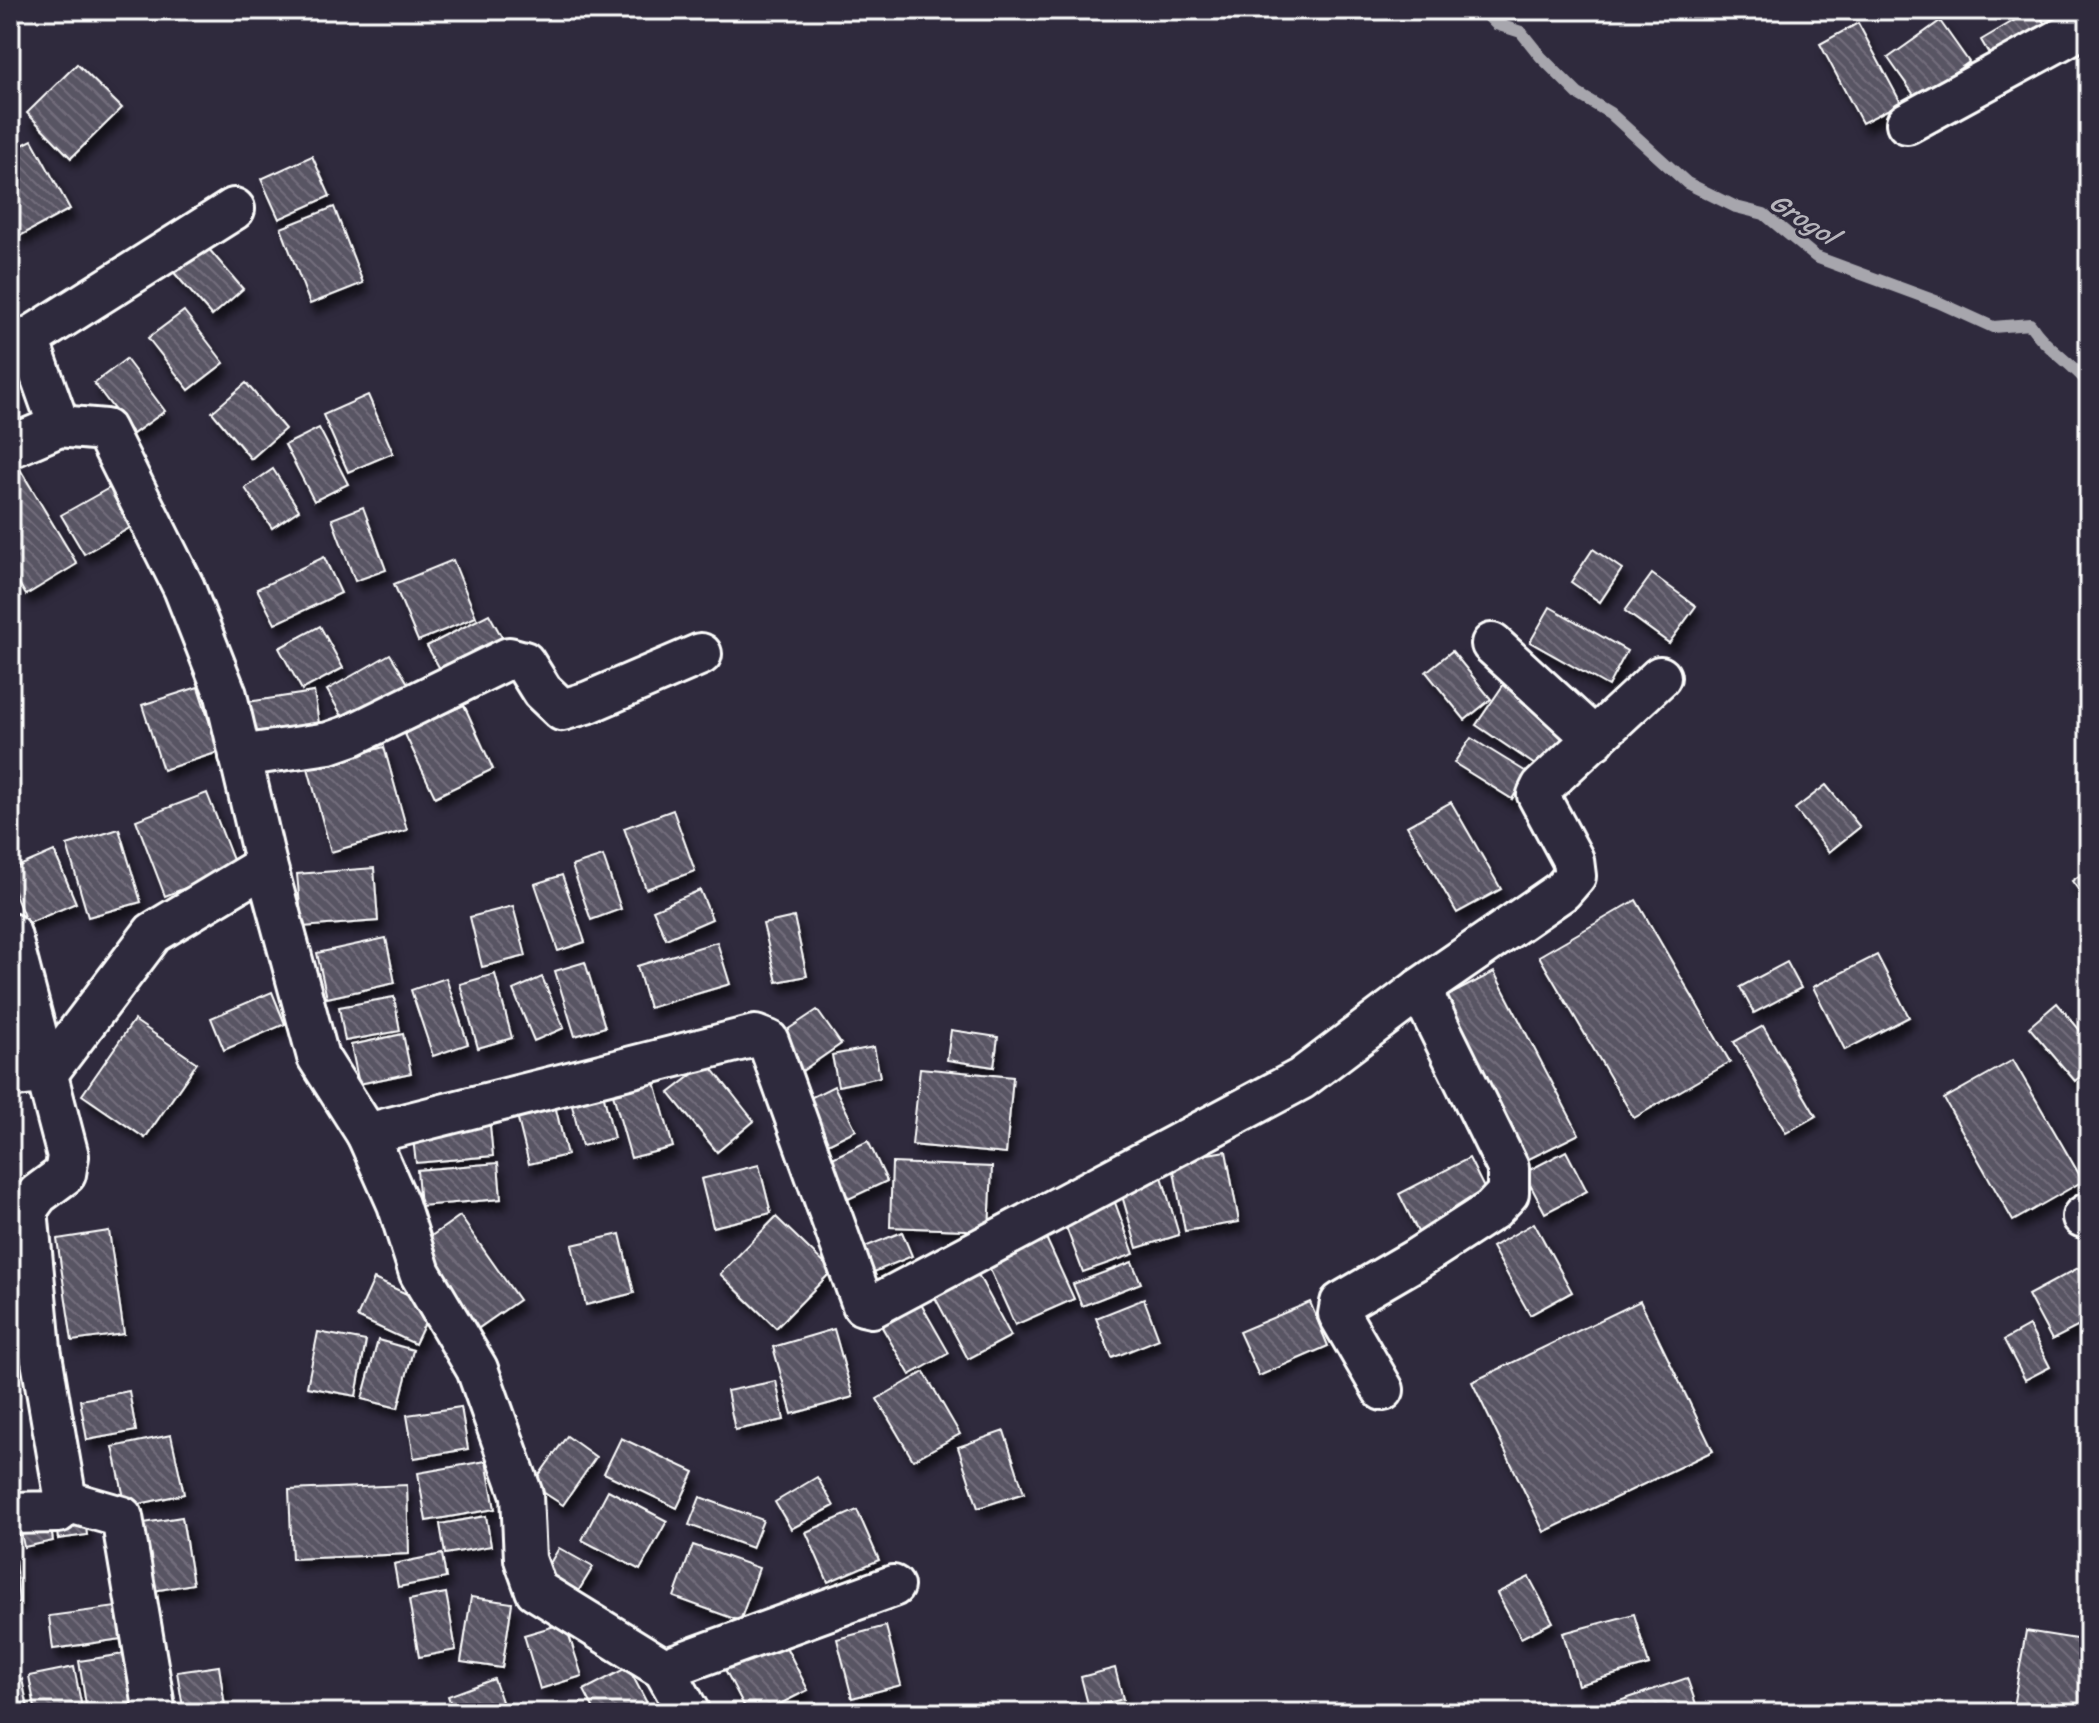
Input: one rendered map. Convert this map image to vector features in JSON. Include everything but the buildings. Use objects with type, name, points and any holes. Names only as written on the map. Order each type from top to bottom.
[{"type":"street","points":[[1907,123],[2069,23]]},
{"type":"street","points":[[59,426],[28,339],[234,209]]},
{"type":"street","points":[[10,447],[59,426],[105,430],[184,588],[226,695],[266,865],[318,1057],[367,1134],[398,1204],[420,1273],[477,1369],[522,1495],[525,1559],[536,1590],[664,1669],[689,1713]]},
{"type":"street","points":[[1492,644],[1595,739]]},
{"type":"street","points":[[240,756],[329,743],[352,735],[509,658],[524,662],[542,691],[562,710],[589,702],[701,654]]},
{"type":"street","points":[[367,1134],[755,1036],[768,1041],[863,1305],[872,1307],[1301,1079],[1420,989],[1562,891],[1575,876],[1573,860],[1538,795],[1542,787],[1660,677]]},
{"type":"street","points":[[29,1074],[153,933],[266,865]]},
{"type":"street","points":[[10,934],[29,1074],[68,1164],[65,1174],[18,1211],[66,1501],[58,1512],[10,1513]]},
{"type":"street","points":[[1383,1390],[1339,1314],[1341,1303],[1492,1210],[1508,1193],[1508,1168],[1420,989]]},
{"type":"street","points":[[66,1501],[122,1517],[155,1713]]},
{"type":"street","points":[[664,1669],[893,1586]]},
{"type":"waterway","name":"Grogol","points":[[1482,10],[1496,24],[1521,32],[1578,94],[1610,113],[1687,183],[1736,207],[1764,214],[1816,257],[1938,302],[1993,327],[2030,324],[2089,384]]}]
